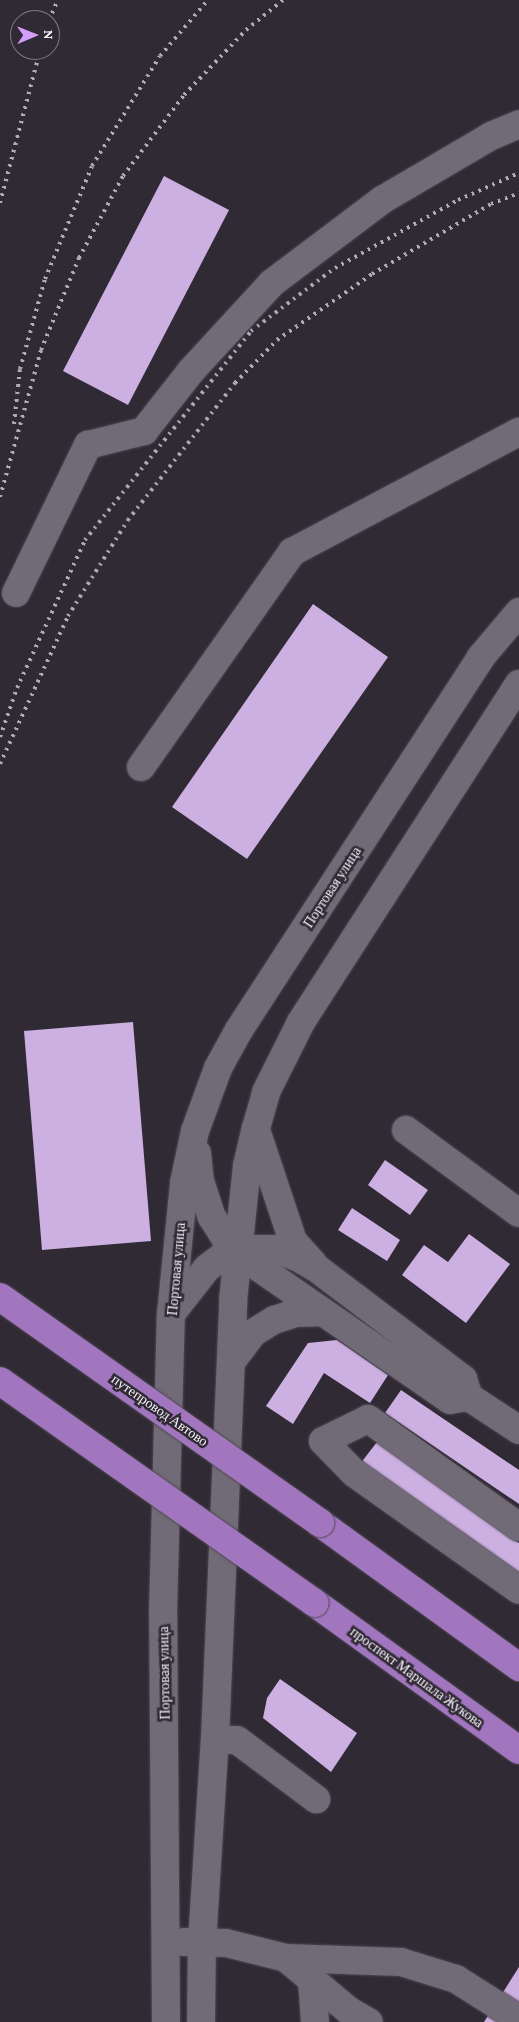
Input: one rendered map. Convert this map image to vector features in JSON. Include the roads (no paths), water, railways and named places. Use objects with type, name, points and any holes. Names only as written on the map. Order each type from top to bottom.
[{"type":"main road","name":"путепровод Автово","points":[[0,1297],[320,1523],[519,1667]]},
{"type":"main road","name":"проспект Маршала Жукова","points":[[0,1380],[519,1750]]},
{"type":"street","points":[[16,593],[88,445],[144,431],[191,371],[272,283],[382,200],[491,136],[519,124]]},
{"type":"street","points":[[141,767],[292,552],[519,432]]},
{"type":"street","name":"Портовая улица","points":[[166,2022],[167,1942],[163,1614],[171,1314],[184,1184],[195,1131],[218,1068],[239,1030],[481,657],[519,612]]},
{"type":"street","points":[[201,2022],[202,1943],[215,1738],[236,1250],[247,1166],[256,1128],[266,1092],[301,1022],[519,684]]},
{"type":"street","points":[[256,1128],[294,1241],[319,1270]]},
{"type":"street","points":[[406,1130],[519,1213]]},
{"type":"street","points":[[195,1131],[200,1181],[212,1218],[236,1250],[320,1312],[450,1400],[469,1397]]},
{"type":"street","points":[[171,1314],[207,1268],[236,1250],[273,1249],[295,1256],[319,1270],[463,1379],[469,1397],[519,1430]]},
{"type":"street","points":[[232,1362],[253,1333],[274,1320],[296,1313],[320,1312]]},
{"type":"street","points":[[519,1527],[368,1419],[323,1441],[354,1473],[519,1590]]},
{"type":"street","points":[[215,1738],[237,1740],[316,1799]]},
{"type":"street","points":[[167,1942],[226,1943],[286,1958],[402,1962],[456,1979],[519,2019]]},
{"type":"street","points":[[286,1958],[348,2010],[369,2022]]},
{"type":"street","points":[[312,1980],[315,2022]]},
{"type":"railway","points":[[54,10],[58,0]]},
{"type":"railway","points":[[14,424],[20,369],[45,279],[92,166],[160,56],[208,0]]},
{"type":"railway","points":[[0,497],[41,350],[79,258],[123,176],[184,95],[246,30],[283,0]]},
{"type":"railway","points":[[0,203],[37,60]]},
{"type":"railway","points":[[0,737],[17,688],[85,540],[251,331],[335,268],[458,200],[519,173]]},
{"type":"railway","points":[[0,764],[68,616],[128,520],[235,383],[277,340],[372,274],[491,204],[519,193]]}]
